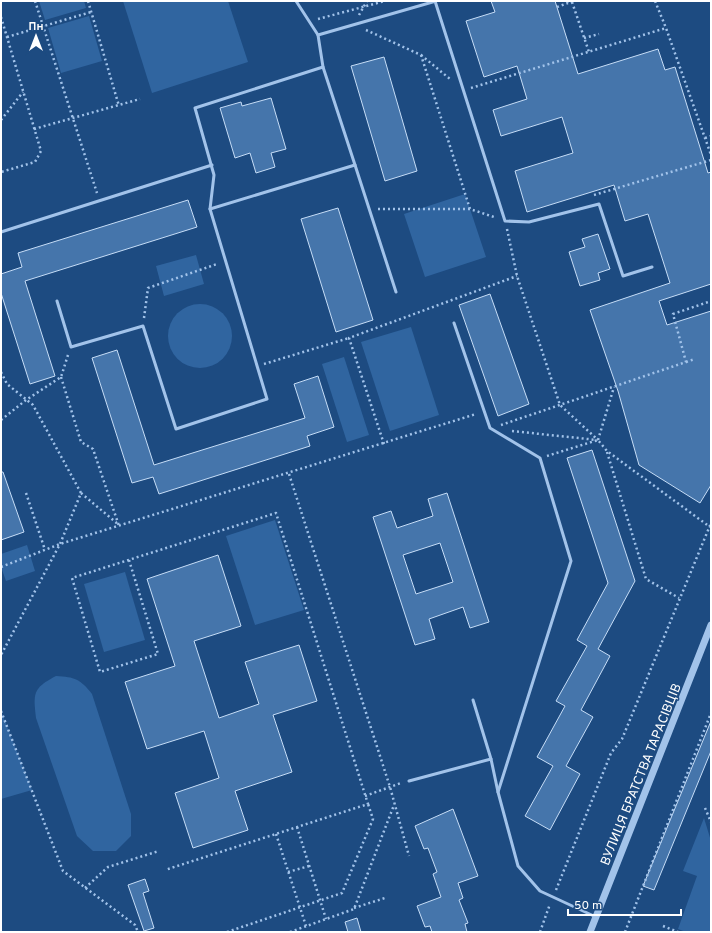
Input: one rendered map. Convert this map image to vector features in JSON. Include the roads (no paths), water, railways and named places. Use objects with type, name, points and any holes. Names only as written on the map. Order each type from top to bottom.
[{"type":"street","name":"ВУЛИЦЯ БРАТСТВА ТАРАСІВЦІВ","points":[[590,932],[711,625]]},
{"type":"lane","points":[[296,1],[318,35],[323,67],[396,292]]},
{"type":"lane","points":[[318,35],[436,1],[505,221],[529,222],[599,204],[623,276],[652,266]]},
{"type":"lane","points":[[56,301],[71,347],[143,326],[176,429],[267,399],[210,209],[214,174],[195,108],[323,67]]},
{"type":"lane","points":[[210,209],[355,165]]},
{"type":"lane","points":[[1,232],[212,166]]},
{"type":"lane","points":[[454,323],[490,428],[540,458],[571,561],[498,792]]},
{"type":"lane","points":[[473,700],[491,759],[498,792],[518,866],[540,891],[596,917]]},
{"type":"lane","points":[[409,781],[491,759]]}]
